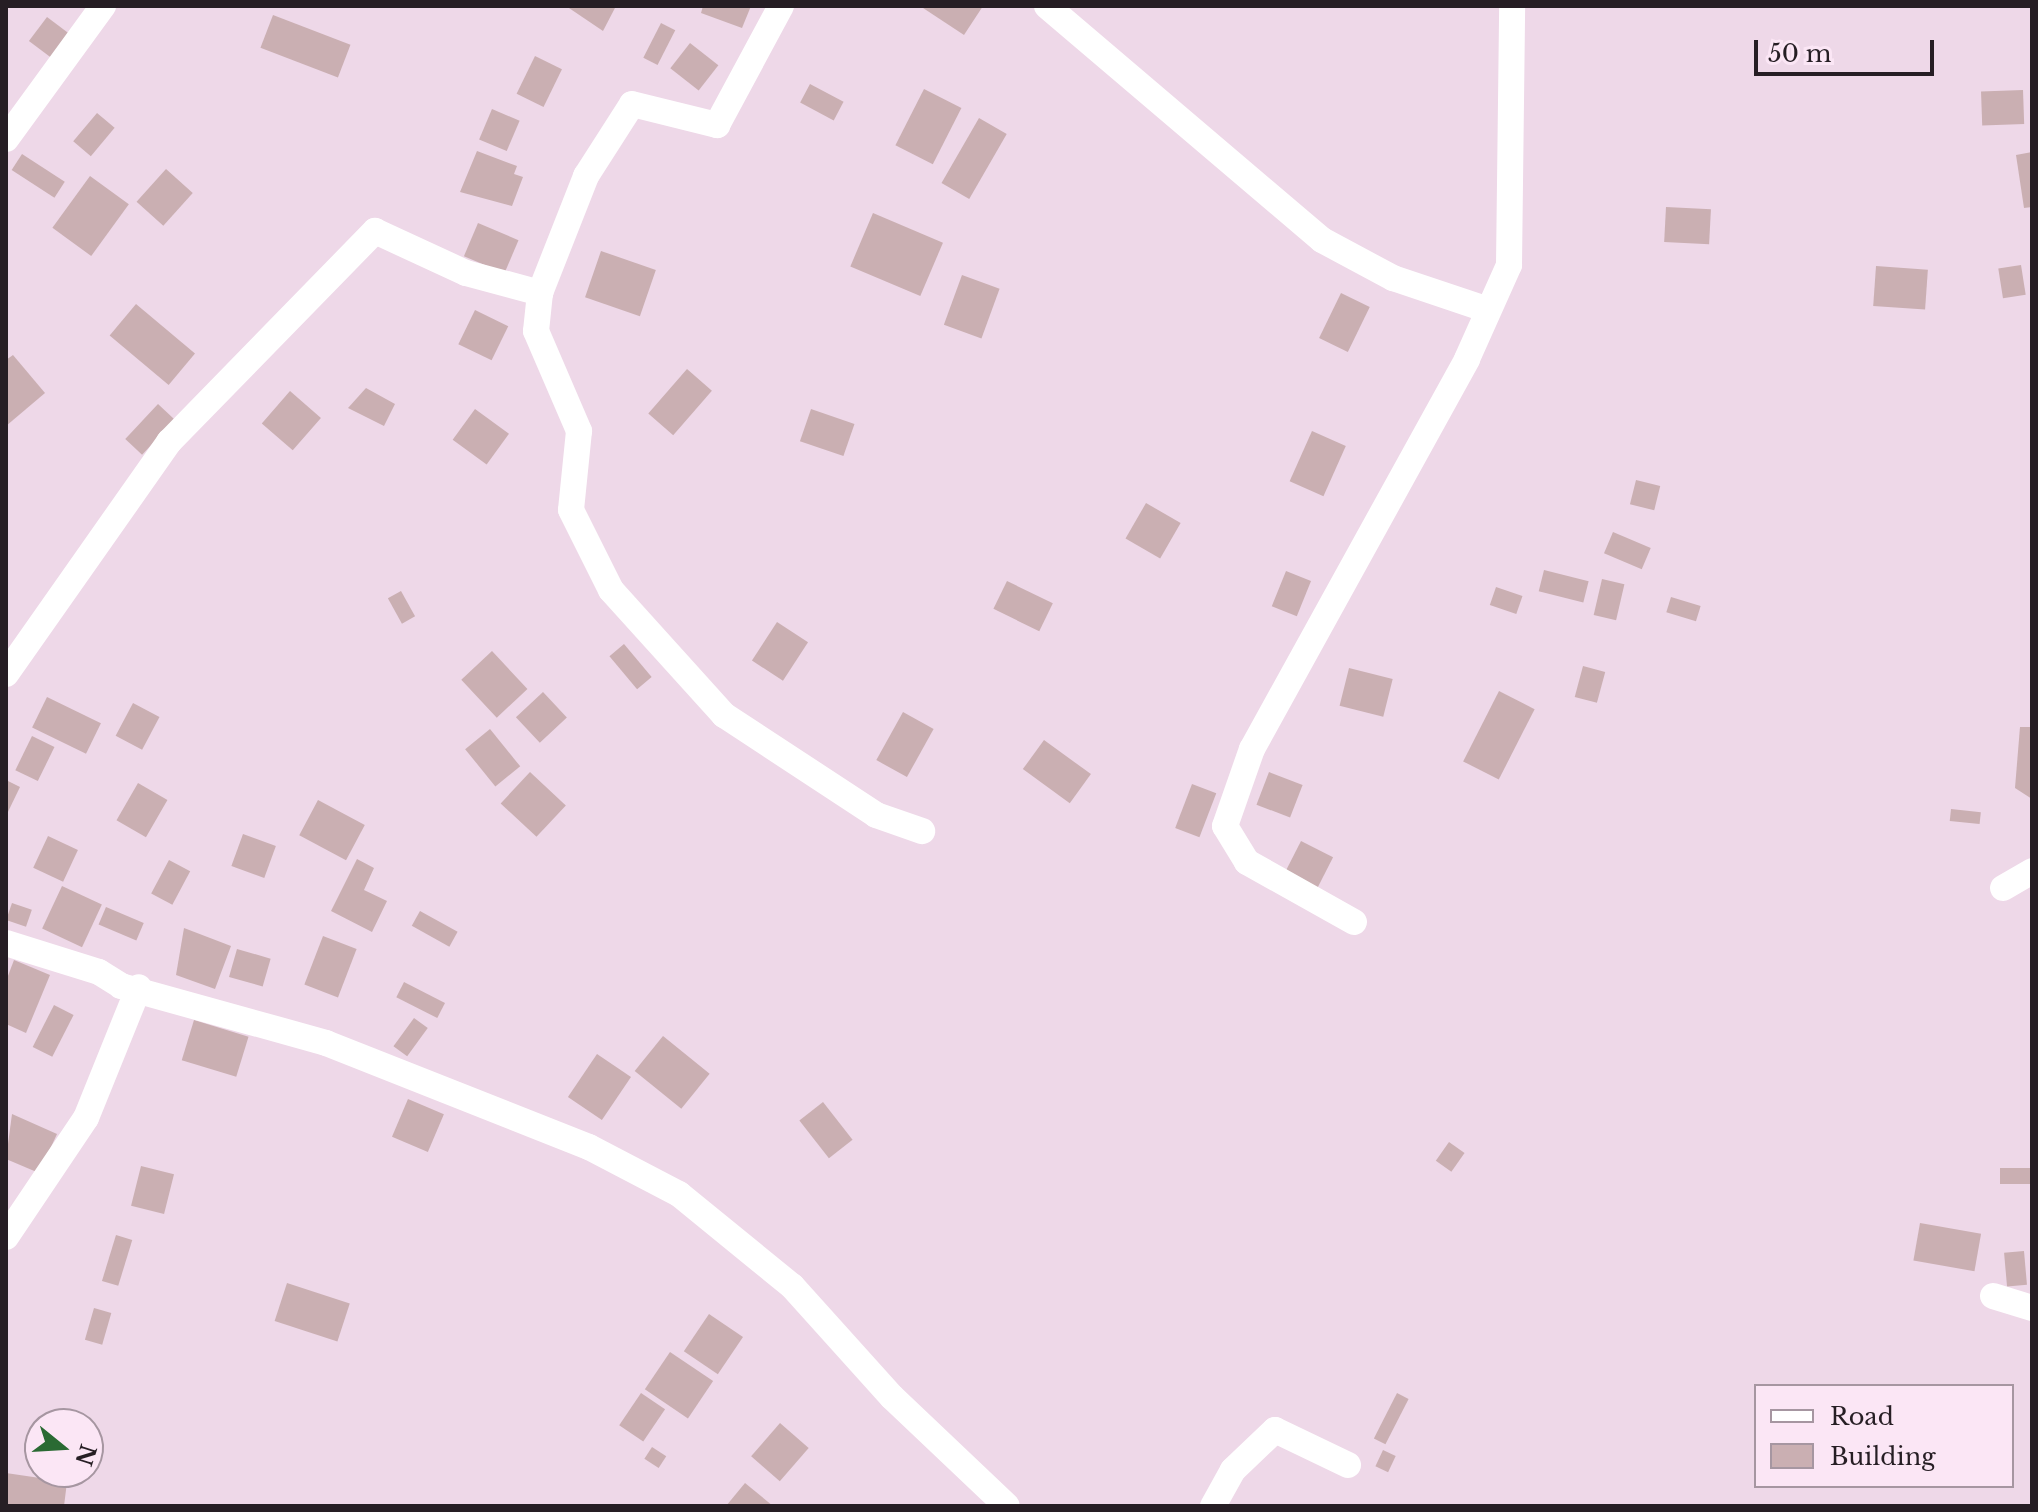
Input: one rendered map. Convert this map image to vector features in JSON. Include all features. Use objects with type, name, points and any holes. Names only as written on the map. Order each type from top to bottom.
[{"type":"street","points":[[6,139],[103,6]]},
{"type":"street","points":[[781,6],[717,125],[632,104],[586,176],[540,293],[536,331],[579,431],[571,510],[611,590],[724,715],[876,815],[922,831]]},
{"type":"street","points":[[1047,6],[1322,240],[1393,278],[1485,309]]},
{"type":"street","points":[[1354,922],[1247,862],[1225,826],[1252,749],[1467,359],[1485,309],[1509,265],[1512,6]]},
{"type":"street","points":[[6,674],[169,442],[375,231],[466,273],[540,293]]},
{"type":"street","points":[[2003,888],[2032,871]]},
{"type":"street","points":[[6,943],[326,1043],[589,1147],[679,1194],[792,1286],[892,1397],[1007,1506]]},
{"type":"street","points":[[6,1237],[86,1118],[139,987]]},
{"type":"street","points":[[1993,1296],[2032,1308]]},
{"type":"street","points":[[1213,1506],[1233,1470],[1275,1430],[1348,1465]]},
{"type":"building","points":[[566,6],[616,6],[603,31]]},
{"type":"building","points":[[703,6],[751,6],[742,28],[701,13]]},
{"type":"building","points":[[920,6],[983,6],[964,35]]},
{"type":"building","points":[[273,15],[350,45],[338,77],[260,48]]},
{"type":"building","points":[[47,17],[75,38],[57,62],[29,41]]},
{"type":"building","points":[[661,23],[675,30],[658,65],[643,58]]},
{"type":"building","points":[[690,43],[718,65],[699,90],[670,68]]},
{"type":"building","points":[[535,56],[562,69],[544,107],[517,94]]},
{"type":"building","points":[[810,84],[844,102],[834,120],[800,103]]},
{"type":"building","points":[[924,89],[961,108],[933,164],[895,145]]},
{"type":"building","points":[[2023,90],[2024,124],[1982,125],[1981,91]]},
{"type":"building","points":[[492,109],[520,121],[507,151],[479,139]]},
{"type":"building","points":[[97,113],[115,128],[91,156],[73,141]]},
{"type":"building","points":[[979,118],[1007,134],[969,199],[942,183]]},
{"type":"building","points":[[477,151],[517,166],[514,174],[523,177],[512,206],[460,192]]},
{"type":"building","points":[[2032,152],[2032,207],[2024,208],[2016,155]]},
{"type":"building","points":[[22,154],[65,182],[54,198],[12,170]]},
{"type":"building","points":[[166,169],[193,193],[163,226],[137,202]]},
{"type":"building","points":[[90,176],[129,204],[91,256],[52,228]]},
{"type":"building","points":[[1666,207],[1711,209],[1709,244],[1664,242]]},
{"type":"building","points":[[873,213],[943,243],[920,296],[850,266]]},
{"type":"building","points":[[478,223],[519,240],[504,273],[464,256]]},
{"type":"building","points":[[601,251],[656,270],[640,316],[585,297]]},
{"type":"building","points":[[2021,265],[2026,295],[2003,298],[1998,269]]},
{"type":"building","points":[[1876,266],[1928,270],[1925,310],[1873,306]]},
{"type":"building","points":[[962,275],[1000,289],[981,338],[944,325]]},
{"type":"building","points":[[1341,293],[1370,307],[1348,352],[1319,338]]},
{"type":"building","points":[[136,304],[195,353],[169,385],[110,335]]},
{"type":"building","points":[[475,310],[508,326],[492,360],[458,344]]},
{"type":"building","points":[[13,355],[45,393],[6,426],[6,360]]},
{"type":"building","points":[[687,369],[712,391],[673,435],[648,414]]},
{"type":"building","points":[[366,388],[395,404],[384,426],[348,408]]},
{"type":"building","points":[[290,391],[321,418],[293,450],[262,423]]},
{"type":"building","points":[[158,404],[175,420],[142,455],[125,439]]},
{"type":"building","points":[[475,409],[509,434],[487,464],[453,440]]},
{"type":"building","points":[[811,409],[854,424],[843,456],[800,441]]},
{"type":"building","points":[[1312,431],[1346,446],[1323,496],[1290,481]]},
{"type":"building","points":[[1636,480],[1660,486],[1654,510],[1630,504]]},
{"type":"building","points":[[1146,503],[1181,523],[1160,559],[1126,539]]},
{"type":"building","points":[[1613,532],[1651,548],[1642,569],[1604,553]]},
{"type":"building","points":[[1544,570],[1589,581],[1583,602],[1539,591]]},
{"type":"building","points":[[1286,571],[1311,581],[1297,616],[1272,606]]},
{"type":"building","points":[[1602,579],[1624,584],[1616,620],[1594,615]]},
{"type":"building","points":[[1007,581],[1053,603],[1039,631],[993,609]]},
{"type":"building","points":[[1496,587],[1522,596],[1516,614],[1490,605]]},
{"type":"building","points":[[401,591],[415,616],[402,624],[388,598]]},
{"type":"building","points":[[1671,597],[1701,606],[1696,621],[1666,612]]},
{"type":"building","points":[[777,622],[808,642],[783,681],[752,661]]},
{"type":"building","points":[[624,644],[652,677],[637,689],[609,656]]},
{"type":"building","points":[[492,651],[527,689],[497,718],[461,680]]},
{"type":"building","points":[[1583,666],[1605,672],[1597,703],[1575,697]]},
{"type":"building","points":[[1349,668],[1393,679],[1383,717],[1340,706]]},
{"type":"building","points":[[1499,691],[1535,709],[1499,780],[1463,761]]},
{"type":"building","points":[[543,692],[567,718],[540,743],[516,717]]},
{"type":"building","points":[[47,697],[101,723],[86,754],[32,728]]},
{"type":"building","points":[[133,703],[159,717],[142,750],[116,736]]},
{"type":"building","points":[[903,712],[934,729],[907,777],[876,760]]},
{"type":"building","points":[[2020,727],[2032,727],[2032,799],[2015,788]]},
{"type":"building","points":[[490,729],[520,766],[495,786],[465,749]]},
{"type":"building","points":[[32,736],[54,747],[38,781],[15,770]]},
{"type":"building","points":[[1044,740],[1091,774],[1070,803],[1023,769]]},
{"type":"building","points":[[530,772],[566,805],[537,837],[501,803]]},
{"type":"building","points":[[1269,772],[1303,785],[1290,818],[1256,805]]},
{"type":"building","points":[[6,780],[20,787],[6,816]]},
{"type":"building","points":[[138,783],[167,800],[146,837],[116,820]]},
{"type":"building","points":[[1192,784],[1216,793],[1199,837],[1175,828]]},
{"type":"building","points":[[318,800],[365,825],[346,860],[299,835]]},
{"type":"building","points":[[1951,809],[1981,812],[1980,824],[1950,821]]},
{"type":"building","points":[[243,834],[276,846],[264,878],[231,866]]},
{"type":"building","points":[[48,836],[78,850],[63,882],[33,868]]},
{"type":"building","points":[[1301,841],[1333,857],[1316,890],[1284,874]]},
{"type":"building","points":[[357,859],[374,868],[364,890],[387,901],[372,932],[331,911]]},
{"type":"building","points":[[169,860],[190,871],[172,905],[151,894]]},
{"type":"building","points":[[62,886],[102,905],[82,947],[42,929]]},
{"type":"building","points":[[12,903],[32,910],[26,927],[6,920]]},
{"type":"building","points":[[106,907],[144,923],[136,941],[99,924]]},
{"type":"building","points":[[420,911],[458,932],[449,947],[412,926]]},
{"type":"building","points":[[184,928],[231,946],[215,989],[176,975]]},
{"type":"building","points":[[323,936],[357,949],[338,997],[304,985]]},
{"type":"building","points":[[237,949],[271,959],[263,987],[229,977]]},
{"type":"building","points":[[14,960],[50,975],[26,1033],[6,1024],[6,981]]},
{"type":"building","points":[[404,982],[445,1003],[437,1018],[396,997]]},
{"type":"building","points":[[54,1005],[74,1015],[52,1057],[33,1047]]},
{"type":"building","points":[[414,1018],[428,1028],[407,1056],[393,1046]]},
{"type":"building","points":[[194,1020],[249,1037],[236,1077],[182,1060]]},
{"type":"building","points":[[663,1036],[710,1074],[681,1109],[635,1071]]},
{"type":"building","points":[[597,1054],[631,1077],[602,1120],[568,1097]]},
{"type":"building","points":[[408,1099],[444,1114],[428,1152],[392,1137]]},
{"type":"building","points":[[823,1102],[853,1140],[829,1158],[799,1120]]},
{"type":"building","points":[[12,1114],[57,1134],[39,1173],[6,1159]]},
{"type":"building","points":[[1449,1142],[1465,1153],[1451,1172],[1436,1161]]},
{"type":"building","points":[[141,1166],[174,1174],[164,1214],[131,1206]]},
{"type":"building","points":[[2000,1168],[2032,1168],[2032,1184],[2000,1184]]},
{"type":"building","points":[[1920,1223],[1981,1234],[1974,1271],[1913,1260]]},
{"type":"building","points":[[116,1235],[132,1240],[118,1286],[102,1281]]},
{"type":"building","points":[[2024,1251],[2027,1285],[2007,1287],[2004,1253]]},
{"type":"building","points":[[287,1283],[350,1303],[337,1341],[275,1321]]},
{"type":"building","points":[[94,1308],[111,1313],[102,1345],[85,1340]]},
{"type":"building","points":[[709,1314],[743,1337],[718,1374],[684,1351]]},
{"type":"building","points":[[670,1352],[713,1381],[688,1418],[645,1389]]},
{"type":"building","points":[[641,1393],[665,1409],[643,1442],[619,1425]]},
{"type":"building","points":[[1397,1393],[1409,1399],[1385,1444],[1374,1438]]},
{"type":"building","points":[[780,1423],[809,1448],[780,1481],[751,1456]]},
{"type":"building","points":[[652,1447],[666,1456],[659,1468],[644,1459]]},
{"type":"building","points":[[1383,1450],[1396,1456],[1388,1472],[1375,1466]]},
{"type":"building","points":[[6,1473],[24,1476],[24,1488],[66,1488],[64,1506],[6,1506]]},
{"type":"building","points":[[745,1483],[773,1506],[726,1506]]}]
